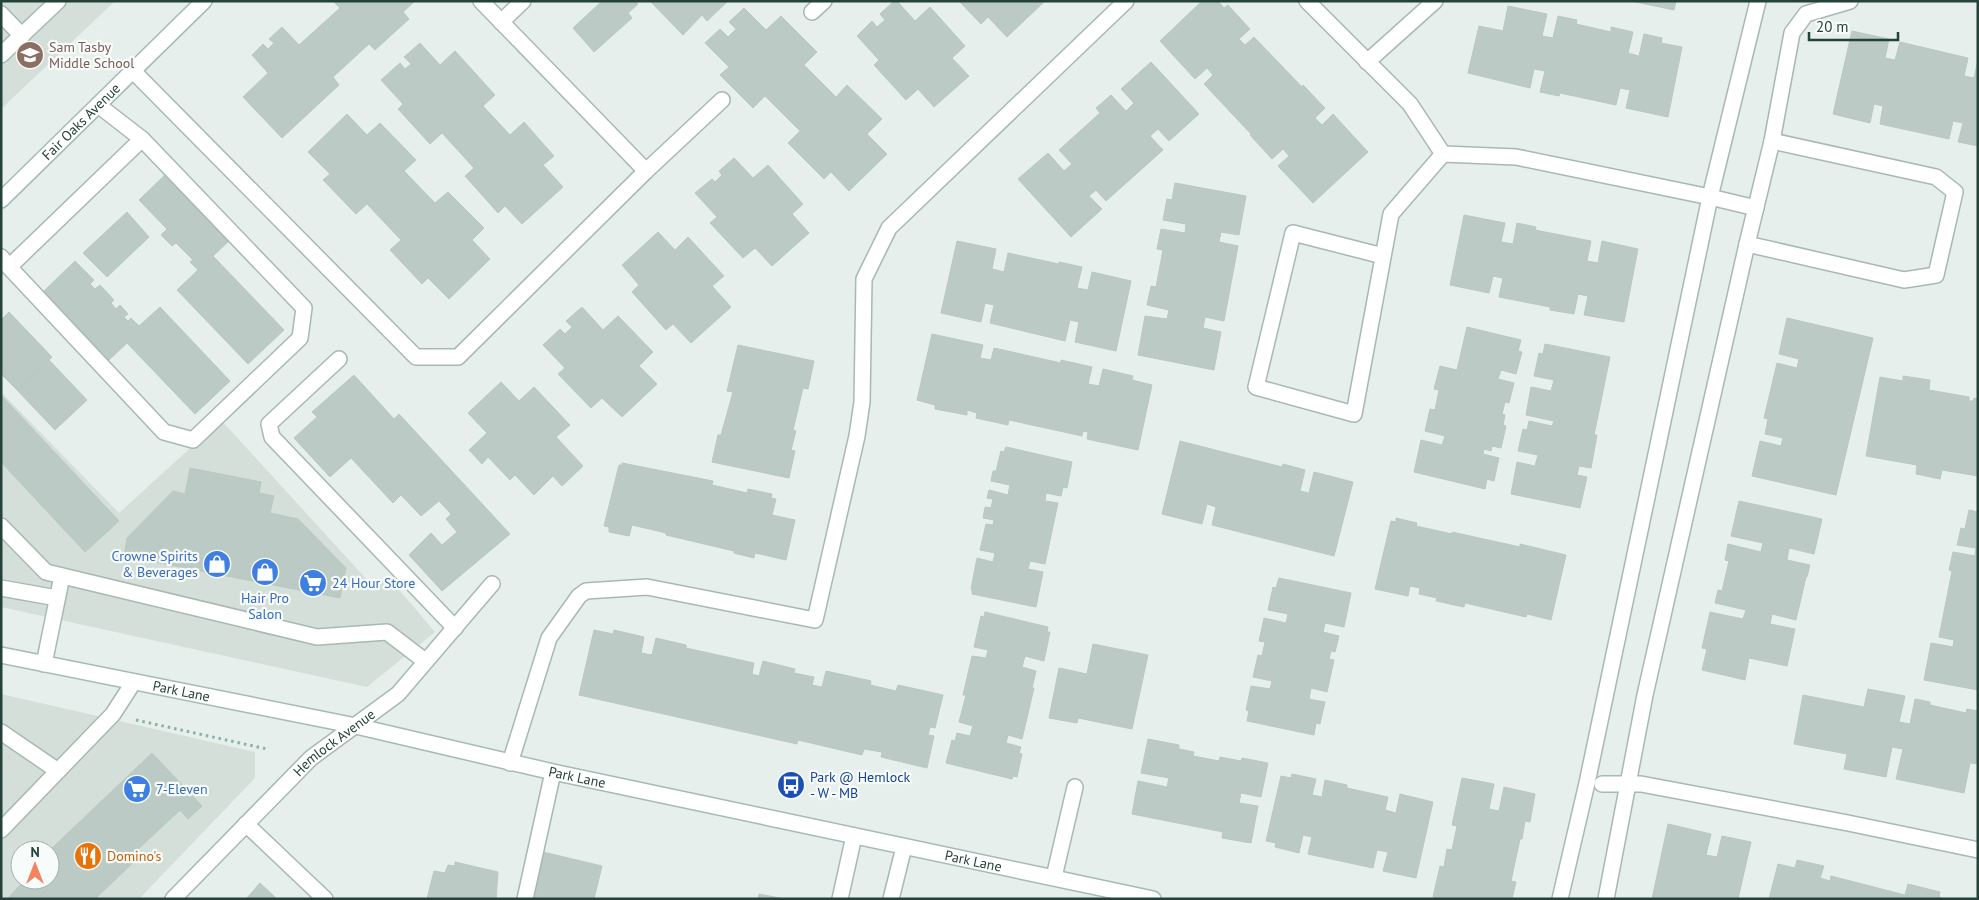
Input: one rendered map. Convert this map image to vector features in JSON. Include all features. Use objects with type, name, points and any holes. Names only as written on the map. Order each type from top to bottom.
[{"type":"main road","points":[[1,55],[58,1]]},
{"type":"main road","name":"Fair Oaks Avenue","points":[[1,200],[204,1]]},
{"type":"main road","points":[[481,1],[646,171]]},
{"type":"main road","points":[[501,22],[523,1]]},
{"type":"main road","points":[[812,12],[824,1]]},
{"type":"main road","points":[[510,763],[549,638],[579,596],[586,591],[647,587],[815,620],[862,402],[864,279],[889,228],[1126,1]]},
{"type":"main road","points":[[1307,1],[1410,104],[1443,154]]},
{"type":"main road","points":[[1367,62],[1435,1]]},
{"type":"main road","points":[[1560,899],[1587,784],[1710,197],[1758,1]]},
{"type":"main road","points":[[1606,899],[1646,695],[1747,244],[1772,141],[1792,33],[1806,14],[1850,1]]},
{"type":"main road","points":[[1,14],[22,36]]},
{"type":"main road","points":[[133,71],[416,357],[458,357],[646,171],[722,100]]},
{"type":"main road","points":[[98,105],[142,139],[304,308],[300,338],[193,440],[164,432],[5,262],[142,139]]},
{"type":"main road","points":[[1747,244],[1904,280],[1936,275],[1955,192],[1936,177],[1772,141]]},
{"type":"main road","points":[[1443,154],[1516,157],[1756,208]]},
{"type":"main road","points":[[1383,256],[1292,233],[1256,387],[1354,414],[1391,214],[1443,154]]},
{"type":"main road","points":[[339,359],[269,424],[272,437],[296,465],[455,628]]},
{"type":"main road","points":[[1,526],[46,572],[317,637],[386,632],[425,661]]},
{"type":"main road","points":[[44,664],[62,576]]},
{"type":"main road","name":"Hemlock Avenue","points":[[173,899],[311,758],[398,694],[492,584]]},
{"type":"main road","points":[[1,588],[57,598]]},
{"type":"main road","name":"Park Lane","points":[[1,655],[133,683],[356,726],[510,763],[1054,877],[1118,895],[1153,899]]},
{"type":"main road","points":[[1,830],[113,714],[133,683]]},
{"type":"main road","points":[[1,732],[58,771]]},
{"type":"main road","points":[[525,899],[553,772]]},
{"type":"main road","points":[[1602,784],[1640,784],[1848,823],[1978,850]]},
{"type":"main road","points":[[1054,877],[1075,787]]},
{"type":"main road","points":[[246,824],[325,899]]},
{"type":"main road","points":[[840,899],[854,836]]},
{"type":"main road","points":[[891,899],[904,847]]},
{"type":"path","points":[[136,720],[267,748]]},
{"type":"shaded area","name":"Sam Tasby Middle School","points":[[1,1],[115,1],[1,109]]},
{"type":"shaded area","points":[[1,392],[119,513],[221,420],[370,583],[390,579],[435,632],[367,687],[1,607]]},
{"type":"shaded area","points":[[1,694],[255,752],[255,778],[139,899],[1,899]]},
{"type":"building","points":[[333,1],[415,1],[403,12],[409,19],[375,50],[369,44],[333,77],[339,85],[282,138],[243,97],[268,73],[252,55],[263,44],[268,49],[274,43],[269,39],[282,27],[299,45],[340,8]]},
{"type":"building","points":[[602,1],[635,1],[638,4],[628,13],[632,18],[594,52],[573,28]]},
{"type":"building","points":[[650,1],[728,1],[707,21],[702,15],[683,35]]},
{"type":"building","points":[[894,1],[897,1],[915,21],[930,7],[965,46],[952,58],[969,76],[934,107],[918,89],[906,100],[874,65],[879,60],[857,36],[872,21],[877,27],[885,20],[880,14]]},
{"type":"building","points":[[959,1],[1045,1],[1007,37],[988,17],[981,24]]},
{"type":"building","points":[[1202,1],[1218,1],[1224,8],[1228,5],[1250,29],[1239,39],[1245,45],[1254,37],[1325,108],[1315,118],[1322,125],[1333,114],[1368,152],[1313,203],[1278,166],[1289,156],[1283,149],[1272,159],[1204,84],[1213,75],[1207,68],[1195,79],[1160,41]]},
{"type":"building","points":[[1631,1],[1676,1],[1674,10]]},
{"type":"building","points":[[1508,6],[1547,14],[1542,36],[1553,38],[1558,16],[1577,20],[1576,24],[1611,32],[1611,27],[1633,32],[1628,53],[1639,56],[1644,34],[1662,38],[1661,43],[1682,47],[1668,117],[1626,108],[1630,90],[1620,88],[1616,105],[1560,93],[1559,96],[1540,92],[1545,71],[1534,69],[1530,88],[1468,73],[1479,26],[1503,31]]},
{"type":"building","points":[[744,8],[766,30],[781,16],[817,52],[804,65],[836,97],[847,85],[882,119],[867,134],[887,154],[849,191],[831,172],[824,179],[788,143],[800,131],[765,96],[753,108],[720,75],[729,67],[705,43],[720,29],[728,37],[736,29],[729,22]]},
{"type":"building","points":[[1852,31],[1889,39],[1885,58],[1895,60],[1900,42],[1968,58],[1964,76],[1974,78],[1978,60],[1978,146],[1958,142],[1963,123],[1953,121],[1949,139],[1880,124],[1883,106],[1874,104],[1870,123],[1833,114]]},
{"type":"building","points":[[420,43],[440,65],[455,51],[495,95],[483,106],[510,135],[524,122],[554,156],[543,165],[563,187],[522,224],[505,206],[498,213],[465,176],[474,168],[442,133],[430,144],[398,109],[403,104],[381,80],[400,63],[405,69],[411,64],[404,57]]},
{"type":"building","points":[[1151,62],[1199,114],[1169,141],[1158,129],[1150,136],[1163,150],[1106,201],[1096,190],[1089,196],[1102,209],[1071,237],[1018,179],[1048,153],[1064,171],[1072,164],[1059,150],[1100,113],[1096,108],[1111,95],[1126,111],[1134,103],[1121,89]]},
{"type":"building","points":[[347,114],[367,135],[380,123],[416,160],[404,171],[435,203],[448,192],[484,228],[472,240],[490,259],[449,299],[428,278],[422,284],[390,250],[401,240],[367,204],[356,214],[323,180],[330,174],[308,152]]},
{"type":"building","points":[[734,158],[753,178],[768,165],[803,204],[792,214],[809,233],[772,266],[755,248],[743,258],[710,223],[717,217],[695,193],[712,179],[715,182],[722,175],[719,171]]},
{"type":"building","points":[[167,173],[230,240],[213,256],[284,330],[248,364],[177,290],[198,270],[190,262],[193,260],[176,243],[172,246],[161,235],[167,229],[139,200]]},
{"type":"building","points":[[1175,183],[1246,196],[1239,235],[1221,232],[1219,242],[1238,246],[1224,321],[1205,317],[1203,328],[1221,332],[1214,370],[1138,355],[1145,316],[1167,319],[1169,310],[1147,305],[1151,286],[1156,287],[1163,250],[1157,249],[1161,229],[1185,233],[1186,224],[1163,220],[1167,199],[1172,200]]},
{"type":"building","points":[[127,212],[149,237],[107,277],[83,253]]},
{"type":"building","points":[[1464,215],[1505,223],[1501,242],[1513,244],[1517,223],[1536,227],[1535,230],[1591,241],[1587,261],[1598,263],[1602,241],[1638,249],[1624,322],[1584,315],[1588,296],[1578,294],[1574,314],[1550,310],[1550,307],[1499,297],[1503,278],[1493,276],[1489,293],[1450,285]]},
{"type":"building","points":[[658,232],[675,250],[688,237],[724,276],[712,286],[731,307],[691,343],[673,324],[666,330],[632,292],[639,285],[622,265]]},
{"type":"building","points":[[957,241],[996,249],[992,269],[1004,272],[1008,253],[1082,267],[1077,288],[1088,290],[1092,272],[1131,281],[1116,351],[1075,342],[1079,322],[1070,320],[1065,341],[990,323],[994,305],[985,303],[981,322],[941,313]]},
{"type":"building","points":[[75,261],[94,280],[90,284],[95,289],[100,285],[114,300],[111,303],[116,309],[120,305],[128,314],[124,317],[128,321],[131,318],[139,326],[160,307],[230,381],[195,414],[127,343],[109,360],[44,291]]},
{"type":"building","points":[[582,307],[603,330],[618,316],[653,352],[639,366],[657,384],[622,417],[602,398],[591,408],[558,374],[565,368],[543,345],[560,329],[565,334],[572,327],[566,321]]},
{"type":"building","points":[[9,312],[52,357],[17,390],[1,374],[1,320]]},
{"type":"building","points":[[1787,318],[1873,338],[1836,495],[1752,476],[1760,441],[1781,446],[1783,438],[1765,434],[1768,419],[1764,418],[1777,363],[1797,368],[1799,359],[1779,354]]},
{"type":"building","points":[[1467,327],[1521,340],[1518,351],[1522,352],[1516,374],[1501,370],[1498,379],[1514,383],[1509,403],[1505,402],[1502,414],[1505,415],[1503,425],[1506,426],[1501,448],[1492,446],[1491,451],[1484,449],[1483,454],[1499,458],[1494,481],[1487,479],[1485,489],[1414,472],[1421,440],[1442,445],[1445,436],[1425,431],[1430,409],[1435,410],[1439,390],[1434,389],[1440,366],[1457,370]]},
{"type":"building","points":[[932,334],[983,345],[980,358],[991,360],[994,348],[1061,363],[1061,360],[1092,367],[1088,384],[1099,386],[1103,369],[1133,376],[1132,380],[1152,385],[1138,450],[1087,439],[1088,432],[1083,431],[1082,436],[1009,420],[1008,425],[976,418],[977,413],[967,410],[967,415],[935,409],[935,405],[917,400]]},
{"type":"building","points":[[1545,344],[1610,357],[1594,435],[1597,435],[1591,468],[1579,466],[1577,475],[1587,477],[1580,508],[1511,494],[1517,462],[1535,466],[1538,455],[1518,451],[1523,429],[1527,430],[1529,421],[1552,426],[1554,421],[1526,415],[1531,387],[1551,391],[1554,380],[1534,376],[1539,353],[1543,354]]},
{"type":"building","points":[[738,345],[814,361],[808,389],[803,388],[793,430],[796,431],[791,450],[795,451],[789,478],[712,462],[718,435],[721,435],[733,392],[727,391]]},
{"type":"building","points":[[49,360],[87,400],[55,430],[17,390]]},
{"type":"building","points":[[354,375],[394,419],[399,414],[510,534],[442,591],[409,555],[431,533],[442,545],[457,532],[446,519],[451,514],[439,501],[421,516],[401,495],[393,503],[351,458],[330,477],[294,438],[317,417],[312,412]]},
{"type":"building","points":[[1903,376],[1930,380],[1929,390],[1969,397],[1969,401],[1973,401],[1974,398],[1978,399],[1978,476],[1942,470],[1940,479],[1916,474],[1917,465],[1866,456],[1880,377],[1903,381]]},
{"type":"building","points":[[501,382],[519,401],[534,387],[570,425],[556,437],[583,466],[562,486],[553,476],[534,495],[515,475],[510,480],[488,457],[482,464],[469,450],[487,433],[468,413]]},
{"type":"building","points":[[1,395],[119,521],[85,552],[1,462]]},
{"type":"building","points":[[1180,441],[1282,467],[1283,464],[1305,470],[1300,491],[1309,493],[1314,472],[1353,482],[1334,556],[1212,525],[1216,507],[1207,504],[1202,524],[1162,514]]},
{"type":"building","points":[[1006,447],[1072,462],[1067,488],[1063,487],[1061,496],[1046,493],[1045,501],[1058,503],[1045,564],[1030,561],[1028,569],[1043,572],[1036,607],[972,594],[971,589],[977,558],[993,562],[995,553],[980,550],[986,524],[993,525],[994,520],[983,518],[985,507],[991,508],[993,499],[987,498],[989,490],[1008,495],[1010,485],[991,481],[993,471],[996,471],[1001,451],[1004,452]]},
{"type":"building","points":[[622,463],[713,481],[712,485],[747,493],[748,489],[772,494],[771,498],[776,499],[772,515],[795,520],[786,560],[755,553],[754,558],[734,553],[734,551],[632,525],[629,536],[609,532],[609,527],[604,526],[619,465],[622,465]]},
{"type":"building","points":[[190,468],[261,482],[259,493],[274,496],[270,513],[298,519],[346,568],[340,598],[124,556],[127,538],[173,491],[185,494]]},
{"type":"building","points":[[1739,501],[1822,519],[1814,554],[1789,548],[1787,560],[1810,565],[1796,620],[1772,614],[1770,624],[1795,629],[1787,666],[1749,658],[1745,680],[1702,670],[1707,649],[1702,648],[1710,612],[1743,619],[1746,610],[1715,603],[1718,590],[1722,591],[1729,561],[1725,560],[1728,544],[1761,552],[1763,543],[1731,536]]},
{"type":"building","points":[[1969,510],[1978,512],[1978,690],[1924,680],[1931,643],[1953,647],[1954,640],[1939,637],[1952,571],[1949,570],[1953,552],[1975,556],[1976,548],[1957,545],[1961,528],[1965,529]]},
{"type":"building","points":[[1396,518],[1417,523],[1416,526],[1452,534],[1452,532],[1520,547],[1520,544],[1566,555],[1551,620],[1527,614],[1526,617],[1465,603],[1464,607],[1436,601],[1437,598],[1419,594],[1420,588],[1410,586],[1408,596],[1375,589],[1391,521],[1396,522]]},
{"type":"building","points":[[1279,578],[1351,593],[1344,627],[1325,623],[1323,632],[1339,636],[1335,652],[1331,651],[1329,659],[1334,660],[1327,692],[1311,688],[1309,699],[1325,702],[1320,724],[1316,723],[1314,735],[1247,721],[1249,711],[1246,710],[1251,686],[1270,689],[1272,681],[1253,677],[1258,655],[1262,656],[1265,642],[1259,641],[1264,618],[1286,623],[1288,614],[1268,610],[1273,587],[1276,588]]},
{"type":"building","points":[[985,612],[1048,627],[1047,632],[1050,632],[1044,661],[1025,656],[1022,667],[1036,671],[1022,739],[1008,735],[1006,743],[1021,747],[1019,753],[1022,754],[1017,777],[1013,776],[1012,779],[946,763],[952,740],[955,741],[957,733],[970,736],[973,726],[959,722],[966,695],[963,695],[972,656],[986,658],[988,650],[974,647],[981,616],[984,617]]},
{"type":"building","points":[[594,630],[613,634],[614,630],[644,637],[641,653],[652,655],[656,638],[686,645],[686,648],[754,663],[752,674],[759,676],[763,661],[795,669],[794,673],[814,677],[812,685],[822,687],[826,671],[871,681],[870,685],[896,691],[898,685],[943,695],[935,728],[930,727],[928,735],[934,736],[927,768],[881,757],[882,752],[864,749],[862,755],[798,740],[797,744],[579,695]]},
{"type":"building","points":[[1093,644],[1148,655],[1132,729],[1078,718],[1077,723],[1049,718],[1059,668],[1087,674]]},
{"type":"building","points":[[1868,689],[1905,696],[1899,722],[1910,724],[1915,699],[1930,702],[1930,705],[1966,713],[1967,709],[1978,711],[1978,764],[1970,763],[1964,793],[1896,779],[1903,749],[1892,747],[1886,777],[1844,769],[1847,754],[1794,744],[1803,695],[1864,707]]},
{"type":"building","points":[[1148,739],[1179,745],[1179,749],[1194,752],[1193,756],[1219,761],[1220,757],[1241,761],[1242,758],[1268,763],[1261,797],[1241,793],[1239,803],[1258,806],[1251,843],[1222,838],[1223,832],[1132,814],[1138,781],[1167,787],[1169,778],[1141,773]]},
{"type":"building","points":[[152,753],[202,806],[188,819],[180,810],[135,852],[140,856],[95,899],[9,899],[16,890],[60,890],[60,840]]},
{"type":"building","points":[[1292,774],[1316,779],[1312,795],[1322,797],[1325,780],[1347,785],[1347,788],[1388,797],[1385,810],[1396,813],[1400,794],[1433,802],[1416,878],[1383,871],[1388,852],[1377,850],[1373,868],[1308,854],[1312,837],[1303,835],[1299,853],[1275,847],[1276,843],[1266,841],[1281,776],[1291,778]]},
{"type":"building","points":[[1462,778],[1494,784],[1489,809],[1499,811],[1504,787],[1535,794],[1530,822],[1525,821],[1522,839],[1520,839],[1511,881],[1516,882],[1512,899],[1444,899],[1433,897],[1440,866],[1444,867],[1447,849],[1452,850],[1457,826],[1452,825]]},
{"type":"building","points":[[1668,824],[1711,834],[1706,855],[1717,857],[1722,836],[1751,842],[1738,899],[1652,899]]},
{"type":"building","points":[[543,852],[602,866],[594,899],[532,899]]},
{"type":"building","points":[[1797,860],[1824,866],[1820,878],[1830,881],[1831,876],[1905,895],[1908,884],[1940,892],[1939,897],[1945,899],[1769,899],[1778,864],[1795,868]]},
{"type":"building","points":[[455,862],[498,872],[496,899],[427,899],[434,871],[445,873],[448,865],[455,866]]},
{"type":"building","points":[[260,883],[277,899],[246,899]]},
{"type":"building","points":[[759,894],[785,899],[758,899]]},
{"type":"place","name":"Sam Tasby Middle School","points":[[30,55]]},
{"type":"place","name":"Crowne Spirits & Beverages","points":[[217,564]]},
{"type":"place","name":"Hair Pro Salon","points":[[265,572]]},
{"type":"place","name":"24 Hour Store","points":[[313,583]]},
{"type":"place","name":"Park @ Hemlock - W - MB","points":[[791,785]]},
{"type":"place","name":"7-Eleven","points":[[137,789]]},
{"type":"place","name":"Domino's","points":[[88,856]]}]
